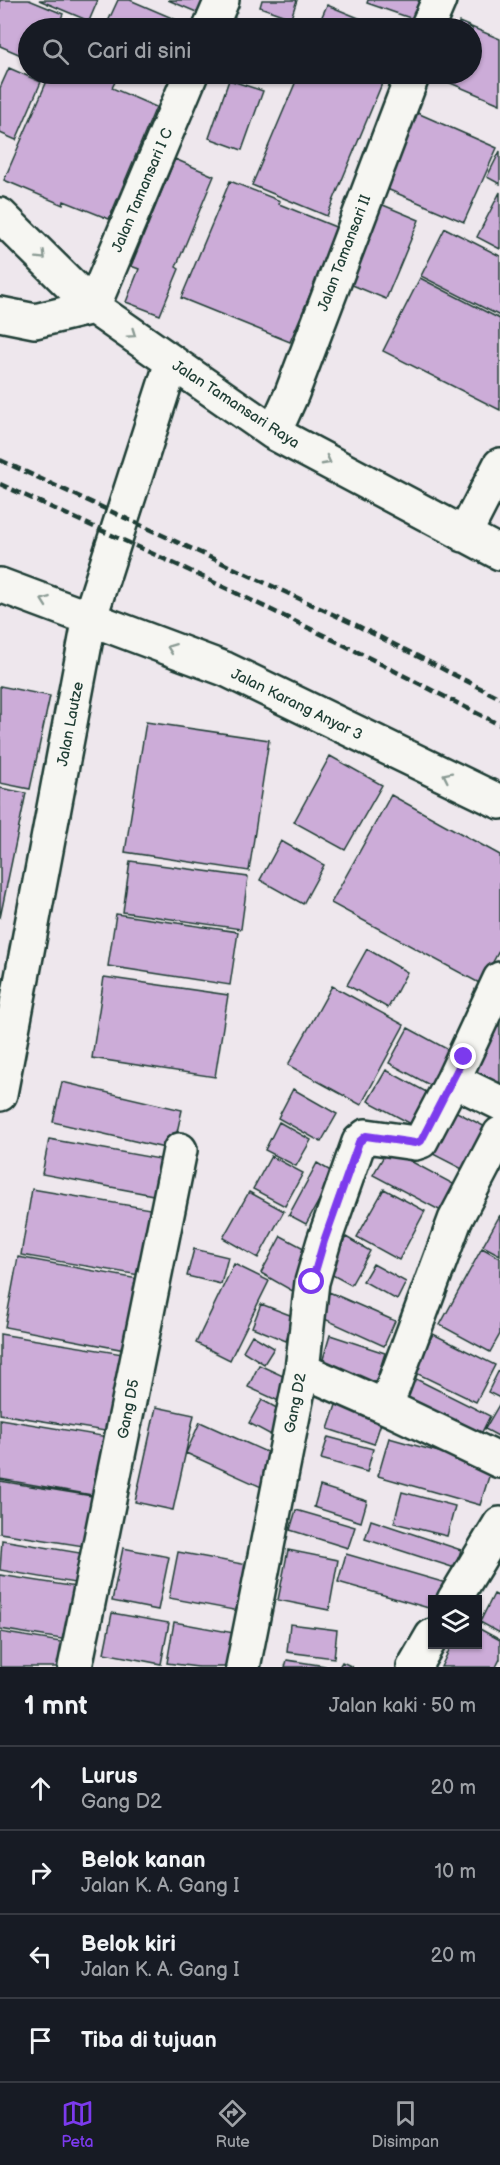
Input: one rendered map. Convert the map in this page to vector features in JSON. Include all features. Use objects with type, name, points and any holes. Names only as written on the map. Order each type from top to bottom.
[{"type":"street","points":[[214,18],[222,0]]},
{"type":"street","points":[[431,18],[439,0]]},
{"type":"street","name":"Jalan Tamansari I C","points":[[93,306],[187,84]]},
{"type":"street","name":"Jalan Tamansari II","points":[[274,433],[292,393],[409,84]]},
{"type":"street","name":"Jalan Tamansari Raya","points":[[0,215],[93,306],[274,433],[500,553]]},
{"type":"street","points":[[0,314],[35,321],[93,306]]},
{"type":"street","name":"Jalan Lautze","points":[[0,1094],[90,617],[172,362]]},
{"type":"street","points":[[464,535],[500,465]]},
{"type":"street","name":"Jalan Karang Anyar 3","points":[[0,585],[225,669],[500,802]]},
{"type":"street","points":[[500,979],[453,1080],[500,1103]]},
{"type":"street","name":"Gang D2","points":[[243,1667],[302,1370],[312,1282],[359,1142],[366,1136],[415,1143],[421,1141],[453,1080]]},
{"type":"street","points":[[386,1406],[455,1220],[500,1134]]},
{"type":"street","name":"Gang D5","points":[[75,1667],[180,1150]]},
{"type":"street","points":[[302,1370],[386,1406],[500,1461]]},
{"type":"street","points":[[456,1595],[500,1524]]},
{"type":"street","points":[[414,1667],[428,1643]]},
{"type":"building","points":[[0,0],[29,0],[63,14],[61,18],[18,18],[18,54],[0,46]]},
{"type":"building","points":[[39,0],[98,0],[90,18],[82,18]]},
{"type":"building","points":[[118,0],[130,0],[172,18],[110,18]]},
{"type":"building","points":[[168,0],[206,0],[201,14]]},
{"type":"building","points":[[262,0],[297,0],[291,18],[260,7]]},
{"type":"building","points":[[368,0],[422,0],[417,18],[410,18],[367,3]]},
{"type":"building","points":[[327,5],[359,18],[321,18]]},
{"type":"building","points":[[482,32],[500,39],[500,104],[453,84],[482,84]]},
{"type":"building","points":[[9,68],[18,72],[18,84],[40,84],[16,140],[0,133],[0,88]]},
{"type":"building","points":[[46,84],[114,84],[112,88],[156,107],[109,219],[64,201],[63,205],[4,180]]},
{"type":"building","points":[[228,84],[241,84],[263,91],[242,150],[209,138]]},
{"type":"building","points":[[295,84],[382,84],[327,216],[252,185]]},
{"type":"building","points":[[406,108],[497,148],[464,222],[373,183]]},
{"type":"building","points":[[500,151],[500,184],[487,177]]},
{"type":"building","points":[[175,159],[214,176],[176,267],[179,269],[160,315],[126,302],[139,269],[131,266]]},
{"type":"building","points":[[230,181],[338,228],[290,342],[181,298]]},
{"type":"building","points":[[500,192],[500,249],[477,237]]},
{"type":"building","points":[[371,200],[419,220],[386,299],[338,279]]},
{"type":"building","points":[[445,228],[500,256],[500,316],[421,276]]},
{"type":"building","points":[[420,278],[500,319],[500,410],[383,351]]},
{"type":"building","points":[[0,686],[50,696],[30,789],[0,783]]},
{"type":"building","points":[[146,722],[269,740],[249,871],[125,852]]},
{"type":"building","points":[[330,756],[382,785],[345,850],[294,822]]},
{"type":"building","points":[[0,788],[26,793],[0,918]]},
{"type":"building","points":[[391,795],[500,855],[500,949],[481,984],[331,903]]},
{"type":"building","points":[[281,841],[324,865],[303,904],[260,880]]},
{"type":"building","points":[[130,861],[248,877],[241,929],[123,912]]},
{"type":"building","points":[[116,914],[238,932],[230,985],[108,966]]},
{"type":"building","points":[[367,949],[407,972],[388,1008],[347,985]]},
{"type":"building","points":[[104,977],[228,995],[215,1077],[92,1058]]},
{"type":"building","points":[[332,986],[404,1025],[361,1105],[288,1065]]},
{"type":"building","points":[[500,1021],[500,1101],[469,1086]]},
{"type":"building","points":[[408,1028],[458,1055],[439,1090],[389,1063]]},
{"type":"building","points":[[386,1070],[432,1095],[415,1126],[368,1101]]},
{"type":"building","points":[[62,1082],[182,1110],[173,1150],[53,1122]]},
{"type":"building","points":[[293,1089],[337,1114],[321,1142],[278,1118]]},
{"type":"building","points":[[453,1110],[495,1132],[472,1174],[431,1153]]},
{"type":"building","points":[[279,1122],[311,1140],[296,1166],[265,1150]]},
{"type":"building","points":[[49,1139],[171,1161],[164,1197],[42,1174]]},
{"type":"building","points":[[388,1149],[457,1186],[443,1212],[373,1175]]},
{"type":"building","points":[[271,1156],[303,1173],[285,1206],[253,1189]]},
{"type":"building","points":[[317,1163],[334,1173],[306,1224],[289,1215]]},
{"type":"building","points":[[32,1189],[156,1210],[145,1276],[21,1255]]},
{"type":"building","points":[[384,1189],[425,1211],[399,1260],[357,1237]]},
{"type":"building","points":[[249,1192],[284,1211],[258,1258],[223,1238]]},
{"type":"building","points":[[500,1215],[500,1255],[483,1246]]},
{"type":"building","points":[[281,1236],[317,1255],[296,1293],[261,1273]]},
{"type":"building","points":[[346,1237],[370,1251],[351,1285],[327,1272]]},
{"type":"building","points":[[482,1248],[500,1258],[500,1334],[490,1352],[440,1325]]},
{"type":"building","points":[[194,1249],[228,1257],[221,1284],[187,1276]]},
{"type":"building","points":[[18,1257],[138,1279],[125,1350],[5,1327]]},
{"type":"building","points":[[234,1264],[269,1281],[230,1360],[196,1343]]},
{"type":"building","points":[[373,1264],[406,1282],[397,1300],[363,1281]]},
{"type":"building","points":[[329,1292],[395,1321],[384,1346],[318,1316]]},
{"type":"building","points":[[261,1304],[295,1317],[286,1341],[252,1327]]},
{"type":"building","points":[[0,1334],[123,1354],[111,1432],[0,1414]]},
{"type":"building","points":[[433,1334],[495,1365],[476,1402],[414,1372]]},
{"type":"building","points":[[252,1335],[274,1348],[264,1364],[243,1351]]},
{"type":"building","points":[[330,1335],[385,1353],[375,1384],[321,1366]]},
{"type":"building","points":[[259,1365],[294,1381],[283,1403],[248,1387]]},
{"type":"building","points":[[500,1368],[500,1398],[488,1392]]},
{"type":"building","points":[[412,1377],[490,1416],[477,1442],[399,1404]]},
{"type":"building","points":[[338,1399],[384,1414],[374,1444],[328,1429]]},
{"type":"building","points":[[262,1400],[286,1413],[273,1436],[249,1423]]},
{"type":"building","points":[[500,1403],[500,1437],[485,1429]]},
{"type":"building","points":[[156,1407],[194,1415],[173,1510],[135,1502]]},
{"type":"building","points":[[0,1419],[108,1437],[98,1496],[0,1479]]},
{"type":"building","points":[[200,1422],[282,1459],[268,1490],[186,1453]]},
{"type":"building","points":[[328,1437],[373,1449],[367,1472],[321,1459]]},
{"type":"building","points":[[389,1438],[492,1467],[480,1505],[378,1476]]},
{"type":"building","points":[[0,1481],[98,1497],[90,1547],[0,1533]]},
{"type":"building","points":[[320,1486],[367,1501],[361,1522],[314,1507]]},
{"type":"building","points":[[402,1492],[455,1506],[447,1536],[394,1523]]},
{"type":"building","points":[[296,1510],[355,1527],[348,1548],[290,1530]]},
{"type":"building","points":[[371,1520],[461,1550],[455,1568],[365,1539]]},
{"type":"building","points":[[2,1540],[92,1555],[86,1585],[0,1570]]},
{"type":"building","points":[[123,1548],[169,1557],[158,1610],[112,1601]]},
{"type":"building","points":[[288,1550],[338,1560],[329,1610],[278,1600]]},
{"type":"building","points":[[178,1552],[253,1566],[244,1612],[169,1598]]},
{"type":"building","points":[[346,1554],[446,1583],[442,1595],[428,1595],[428,1608],[338,1582]]},
{"type":"building","points":[[0,1575],[83,1588],[74,1641],[0,1629]]},
{"type":"building","points":[[494,1594],[500,1597],[500,1633],[482,1623],[482,1618]]},
{"type":"building","points":[[112,1613],[169,1623],[161,1664],[104,1653]]},
{"type":"building","points":[[174,1622],[245,1635],[239,1667],[198,1667],[167,1663]]},
{"type":"building","points":[[290,1624],[337,1630],[334,1658],[287,1652]]},
{"type":"building","points":[[482,1630],[500,1640],[500,1659],[496,1667],[441,1667],[450,1649],[482,1649]]},
{"type":"building","points":[[0,1632],[73,1644],[70,1667],[0,1667]]},
{"type":"building","points":[[287,1660],[325,1666],[325,1667],[285,1667]]},
{"type":"building","points":[[342,1662],[353,1667],[339,1667]]},
{"type":"railway","points":[[0,460],[354,624],[500,698]]},
{"type":"railway","points":[[0,484],[184,568],[344,645],[500,725]]},
{"type":"route","points":[[312,1282],[359,1142],[366,1136],[415,1143],[421,1141],[464,1057]]}]
